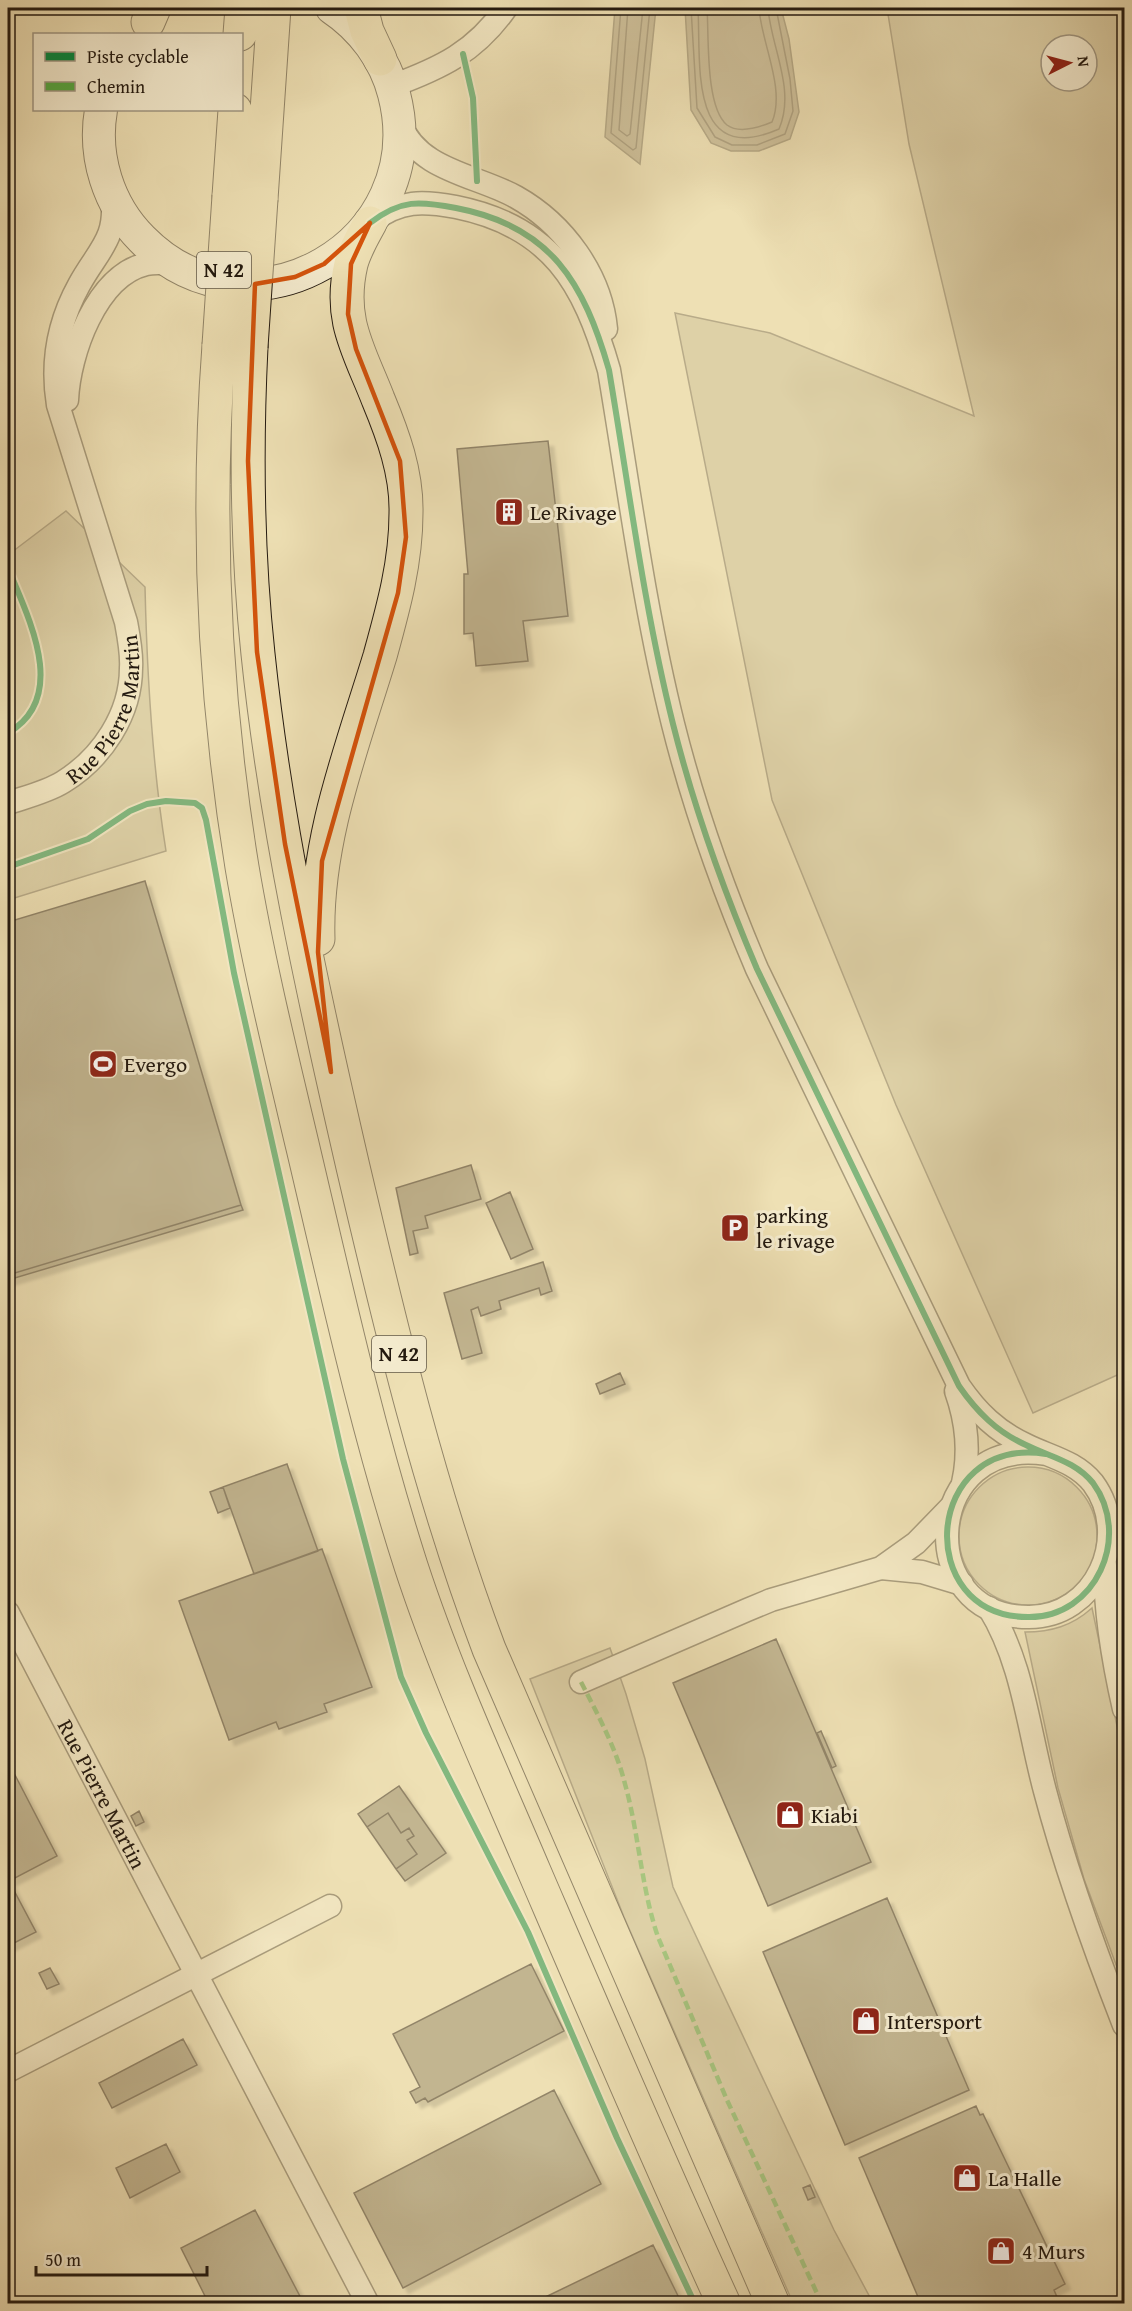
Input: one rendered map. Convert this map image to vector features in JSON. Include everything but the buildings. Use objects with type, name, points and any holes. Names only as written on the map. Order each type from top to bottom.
[{"type":"highway","points":[[240,33],[242,8]]},
{"type":"highway","name":"N 42","points":[[274,8],[251,347],[248,473],[252,587],[257,652],[273,777],[331,1072],[401,1365],[468,1595],[513,1708],[772,2304]]},
{"type":"highway","points":[[361,8],[367,31],[386,72]]},
{"type":"highway","name":"N 42","points":[[235,111],[214,417],[214,582],[219,664],[234,808],[252,921],[271,1014],[369,1420],[412,1569],[449,1666],[625,2083],[724,2304]]},
{"type":"highway","points":[[331,1072],[318,952],[319,878],[328,829],[398,593],[406,537],[405,487],[400,461],[379,400],[356,349],[348,314],[348,283],[351,264],[370,223]]},
{"type":"street","points":[[332,8],[357,28],[386,72],[399,119],[413,147],[458,174],[515,196],[542,215],[568,242],[589,271],[602,299],[609,370],[662,678],[703,830],[731,908],[757,969],[948,1366],[970,1402],[990,1423],[1015,1439],[1076,1467],[1099,1492],[1110,1524],[1110,1545],[1105,1565],[1105,1593],[1109,1632],[1125,1709]]},
{"type":"street","points":[[386,72],[463,54],[494,25],[506,8]]},
{"type":"street","points":[[101,111],[99,149],[111,195],[137,234],[174,264],[202,277],[225,282],[249,285],[280,281],[324,264],[349,246],[370,223],[392,208],[404,204],[431,204],[482,213],[513,225],[528,234],[559,263],[577,288],[597,330],[609,370]]},
{"type":"street","points":[[370,223],[392,181],[399,150],[399,119]]},
{"type":"street","name":"Rue Pierre Martin","points":[[8,803],[62,783],[82,769],[98,753],[113,732],[130,688],[130,647],[126,622],[58,405],[55,386],[57,341],[62,323],[79,284],[102,249],[112,227],[114,217],[111,195]]},
{"type":"street","name":"Rue Pierre Martin","points":[[67,434],[70,370],[76,348],[92,313],[118,279],[131,270],[149,263],[174,264]]},
{"type":"street","points":[[948,1366],[966,1425],[967,1459],[963,1484]]},
{"type":"street","points":[[581,1682],[771,1600],[881,1568],[916,1543],[950,1508],[963,1484],[978,1469],[1005,1455],[1025,1452],[1046,1454]]},
{"type":"street","points":[[950,1508],[946,1527],[946,1548],[952,1567],[974,1598],[989,1608],[1009,1615],[1031,1618],[1062,1611],[1088,1592],[1105,1565]]},
{"type":"street","points":[[881,1568],[922,1572],[962,1584]]},
{"type":"street","points":[[989,1608],[1001,1626],[1012,1653],[1068,1875],[1082,1917],[1125,2025]]},
{"type":"street","name":"Rue Pierre Martin","points":[[8,1613],[368,2304]]},
{"type":"street","points":[[8,2071],[330,1906]]},
{"type":"highlighted area","points":[[370,223],[351,264],[348,314],[356,349],[400,461],[406,537],[398,593],[322,861],[318,952],[331,1072],[285,844],[257,652],[248,461],[255,284],[295,277],[324,264]]},
{"type":"shaded area","points":[[887,8],[1124,8],[1124,1372],[1033,1413],[896,1105],[772,800],[675,313],[770,333],[974,416],[909,144]]},
{"type":"shaded area","points":[[66,511],[145,587],[151,719],[166,851],[8,900],[8,555]]},
{"type":"shaded area","points":[[1028,1467],[1054,1472],[1077,1487],[1092,1510],[1097,1536],[1092,1562],[1077,1585],[1054,1600],[1028,1605],[1002,1600],[979,1585],[964,1562],[959,1536],[964,1510],[979,1487],[1002,1472]]},
{"type":"shaded area","points":[[1092,1608],[1124,1759],[1124,1986],[1084,1879],[1058,1788],[1025,1632],[1061,1627]]},
{"type":"shaded area","points":[[610,1648],[645,1759],[673,1887],[834,2230],[873,2303],[793,2303],[624,1917],[530,1679]]},
{"type":"water","points":[[615,8],[656,8],[640,164],[605,137]]},
{"type":"water","points":[[685,8],[781,8],[789,39],[799,112],[790,139],[759,151],[731,151],[711,143],[691,110]]},
{"type":"marked path","points":[[581,1682],[606,1732],[621,1771],[630,1803],[648,1899],[658,1937],[727,2100],[822,2304]]},
{"type":"cycle path","points":[[463,54],[473,98],[477,181]]},
{"type":"cycle path","points":[[370,223],[401,206],[421,203],[456,208],[489,217],[516,229],[540,244],[559,263],[575,285],[588,311],[609,370],[645,592],[673,724],[710,848],[757,969],[959,1386],[980,1413],[1006,1434],[1078,1469],[1093,1483],[1104,1504],[1109,1526],[1108,1549],[1101,1570],[1089,1589],[1072,1604],[1052,1614],[1028,1617],[990,1609],[965,1589],[950,1560],[947,1528],[956,1497],[975,1471],[1005,1456],[1046,1454]]},
{"type":"cycle path","points":[[8,568],[33,632],[39,655],[41,678],[37,699],[27,718],[8,733]]},
{"type":"cycle path","points":[[8,867],[88,839],[130,811],[147,804],[166,801],[195,803],[202,808],[234,973],[343,1459],[401,1677],[426,1733],[528,1932],[617,2138],[695,2304]]},
{"type":"place","name":"Le Rivage","points":[[509,512]]},
{"type":"place","name":"Evergo","points":[[103,1064]]},
{"type":"place","name":"parking le rivage","points":[[735,1228]]},
{"type":"place","name":"Kiabi","points":[[790,1815]]},
{"type":"place","name":"Intersport","points":[[866,2021]]},
{"type":"place","name":"La Halle","points":[[967,2178]]},
{"type":"place","name":"4 Murs","points":[[1001,2251]]}]
